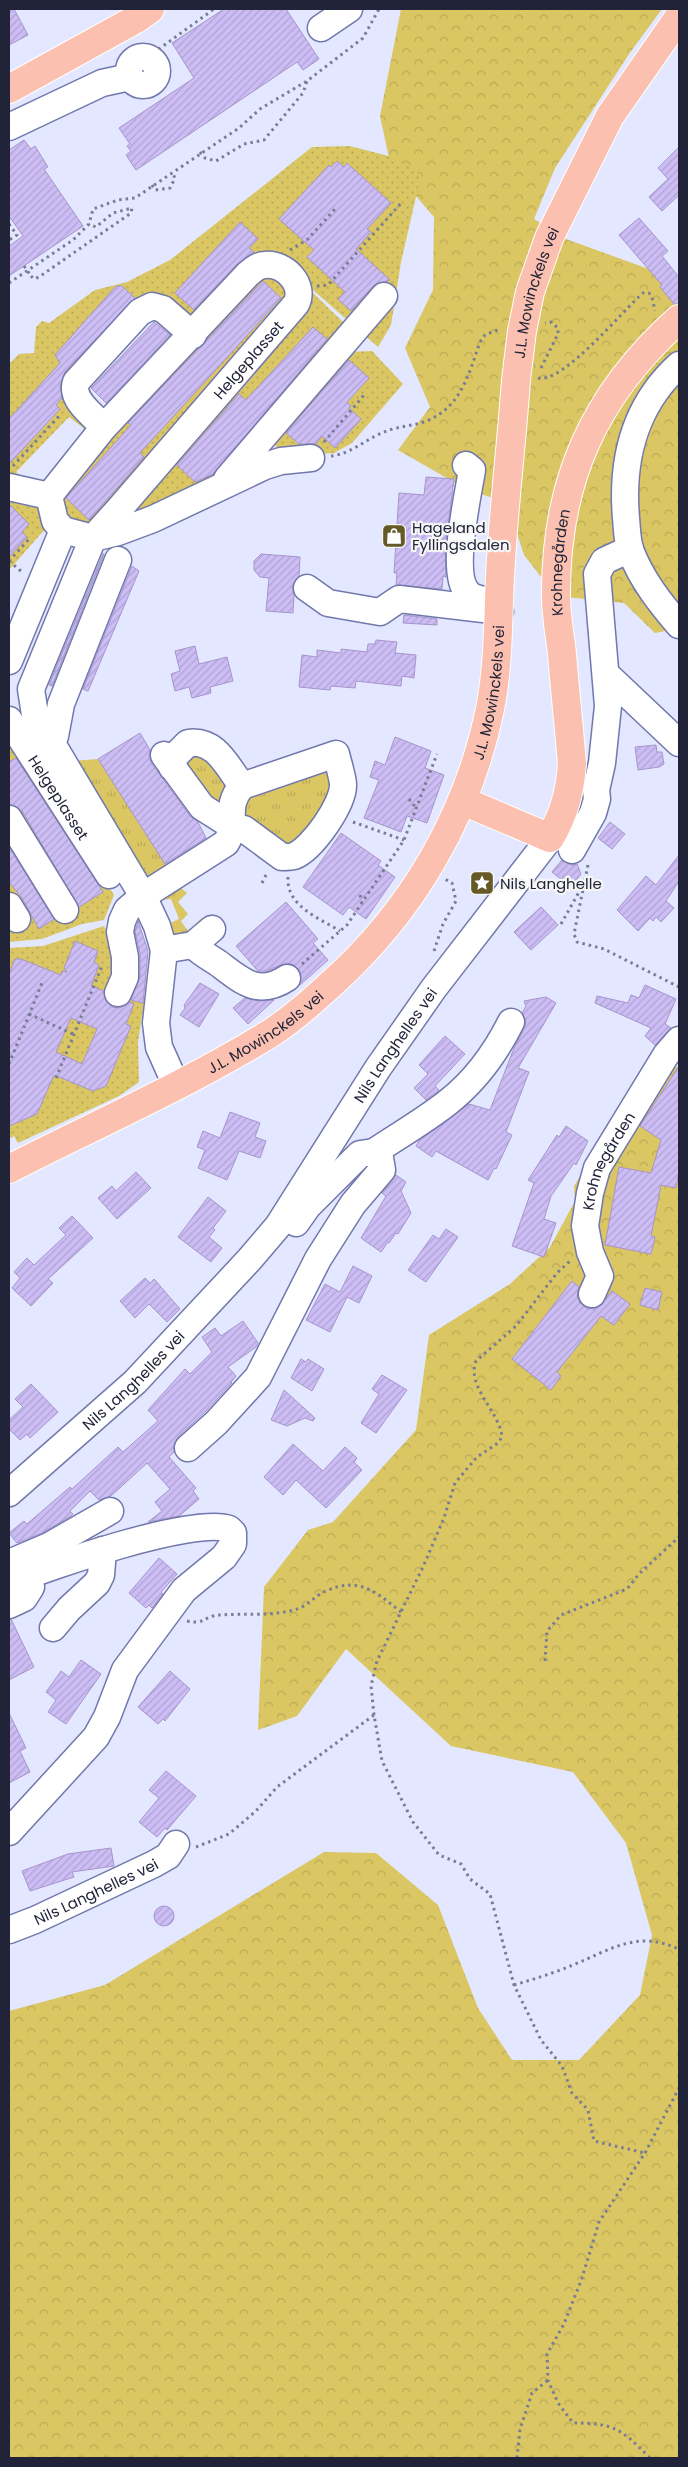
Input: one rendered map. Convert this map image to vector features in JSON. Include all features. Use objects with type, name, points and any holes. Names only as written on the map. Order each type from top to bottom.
[{"type":"main road","points":[[9,89],[136,19],[150,9]]},
{"type":"main road","name":"J.L. Mowinckels vei","points":[[9,1168],[176,1084],[268,1035],[314,1000],[359,960],[397,915],[436,856],[473,775],[491,707],[516,380],[522,331],[530,292],[549,238],[610,116],[679,17]]},
{"type":"main road","name":"Krohnegården","points":[[554,847],[570,790],[572,764],[556,598],[563,505],[573,471],[586,439],[613,391],[650,345],[668,318]]},
{"type":"main road","points":[[459,809],[554,847]]},
{"type":"street","points":[[321,28],[349,9]]},
{"type":"street","points":[[9,127],[102,83],[130,77],[129,68],[134,60],[148,57]]},
{"type":"street","points":[[49,496],[104,428],[257,266],[266,264],[278,267],[289,274],[300,289]]},
{"type":"street","name":"Helgeplasset","points":[[176,1084],[159,1047],[156,1023],[164,950],[157,926],[143,896],[35,715],[31,689],[93,538],[286,315],[300,296],[300,289]]},
{"type":"street","points":[[222,485],[384,296]]},
{"type":"street","points":[[104,428],[78,400],[74,389],[76,382],[140,312],[152,306],[163,309],[192,335]]},
{"type":"street","points":[[679,365],[666,377],[646,405],[626,461],[624,494],[630,549],[648,585],[679,625]]},
{"type":"street","points":[[49,496],[55,521],[63,530],[93,538],[129,529],[222,485],[273,464],[311,458]]},
{"type":"street","points":[[466,465],[472,470],[460,551],[461,577],[468,594],[474,598],[499,606]]},
{"type":"street","points":[[9,487],[49,496]]},
{"type":"street","points":[[9,661],[63,530]]},
{"type":"street","points":[[554,847],[593,813],[597,800],[596,790],[602,764],[608,706],[597,574],[604,561],[630,549]]},
{"type":"street","name":"Helgeplasset","points":[[51,744],[56,736],[62,704],[118,560]]},
{"type":"street","name":"J.L. Mowinckels vei","points":[[307,588],[328,603],[380,612],[399,599],[499,606]]},
{"type":"street","points":[[606,674],[679,744]]},
{"type":"street","name":"Helgeplasset","points":[[9,720],[109,874]]},
{"type":"street","points":[[118,993],[125,977],[125,957],[120,932],[122,920],[131,905],[143,896],[226,843],[232,833],[232,826],[230,808],[234,795],[242,786],[336,754],[343,785],[334,813],[305,849],[294,856],[282,857],[244,829],[232,826],[202,807],[168,761],[188,743],[207,744],[216,751],[242,786]]},
{"type":"street","points":[[9,819],[65,910]]},
{"type":"street","name":"Nils Langhelles vei","points":[[9,1493],[135,1382],[249,1260],[278,1226],[378,1068],[434,988],[554,847]]},
{"type":"street","points":[[164,950],[203,937]]},
{"type":"street","points":[[203,937],[204,956],[254,986],[272,987],[287,978]]},
{"type":"street","points":[[203,937],[234,963],[244,965],[250,962]]},
{"type":"street","points":[[249,1260],[265,1258],[274,1253],[308,1206],[360,1154],[374,1152],[449,1102],[479,1071],[499,1045],[511,1022]]},
{"type":"street","name":"Krohnegården","points":[[592,1294],[600,1276],[590,1252],[585,1226],[590,1193],[597,1168],[666,1055],[679,1040]]},
{"type":"street","points":[[188,1448],[216,1423],[258,1377],[322,1251],[353,1204],[382,1170],[380,1158],[374,1152]]},
{"type":"street","points":[[15,1574],[49,1546],[110,1511]]},
{"type":"street","points":[[9,1832],[96,1737],[107,1717],[125,1670],[184,1590],[224,1556],[234,1544],[233,1533],[229,1529],[216,1525],[103,1550],[15,1574]]},
{"type":"street","points":[[53,1628],[69,1608],[97,1583],[101,1575],[103,1550]]},
{"type":"street","points":[[9,1605],[30,1592],[31,1587],[15,1574]]},
{"type":"street","name":"Nils Langhelles vei","points":[[9,1930],[108,1886],[172,1850]]},
{"type":"path","points":[[148,57],[214,9]]},
{"type":"path","points":[[9,283],[72,240],[89,224],[92,208],[118,200],[135,198],[200,152],[239,128],[260,108],[307,81],[363,38],[379,9]]},
{"type":"path","points":[[200,152],[205,158],[216,162],[244,144],[264,140],[303,94],[307,81]]},
{"type":"path","points":[[152,185],[155,190],[170,188],[175,178],[172,172]]},
{"type":"path","points":[[300,289],[328,285],[403,200]]},
{"type":"path","points":[[24,266],[34,279],[39,277],[131,213],[132,208],[113,213],[96,227],[89,224]]},
{"type":"path","points":[[266,264],[308,239],[336,209]]},
{"type":"path","points":[[9,224],[17,235],[9,240]]},
{"type":"path","points":[[534,378],[542,379],[557,374],[603,335],[643,293],[649,293],[668,318]]},
{"type":"path","points":[[311,458],[338,455],[384,432],[429,420],[443,411],[455,402],[464,388],[485,335],[505,327]]},
{"type":"path","points":[[311,458],[365,394]]},
{"type":"path","points":[[9,470],[61,414]]},
{"type":"path","points":[[9,562],[31,537]]},
{"type":"path","points":[[287,978],[340,931],[404,840],[437,754]]},
{"type":"path","points":[[409,799],[417,809]]},
{"type":"path","points":[[334,813],[356,824],[404,840]]},
{"type":"path","points":[[262,883],[270,869]]},
{"type":"path","points":[[288,872],[288,884],[298,904],[340,931]]},
{"type":"path","points":[[435,958],[434,951],[444,924],[456,901],[452,883],[444,879]]},
{"type":"path","points":[[561,924],[585,882],[574,934],[577,942],[604,949],[679,987]]},
{"type":"path","points":[[360,895],[362,902]]},
{"type":"path","points":[[56,1078],[105,958]]},
{"type":"path","points":[[9,1064],[42,982]]},
{"type":"path","points":[[30,1014],[73,1034]]},
{"type":"path","points":[[590,1252],[577,1255],[567,1263],[516,1326],[476,1361],[474,1374],[478,1386],[496,1419],[502,1437],[498,1443],[477,1457],[455,1484],[444,1518],[378,1661],[371,1686],[382,1761],[413,1822],[439,1855],[461,1864],[470,1879],[490,1894],[514,1985],[541,2040],[562,2066],[572,2093],[588,2110],[594,2140],[645,2153]]},
{"type":"path","points":[[545,1661],[547,1632],[561,1615],[627,1588],[679,1536]]},
{"type":"path","points":[[163,1616],[198,1624],[214,1616],[276,1613],[301,1608],[326,1591],[354,1584],[375,1591],[401,1612]]},
{"type":"path","points":[[172,1850],[229,1834],[256,1811],[277,1787],[374,1715]]},
{"type":"path","points":[[514,1985],[572,1966],[622,1943],[663,1942],[679,1949]]},
{"type":"path","points":[[650,2458],[625,2433],[598,2423],[573,2423],[558,2403],[548,2380],[547,2354],[564,2324],[582,2278],[599,2222],[645,2153],[679,2088]]},
{"type":"path","points":[[517,2458],[520,2429],[532,2393],[548,2380]]},
{"type":"green space","points":[[401,9],[662,9],[629,54],[555,168],[534,219],[566,239],[679,280],[679,634],[676,629],[655,633],[624,603],[556,596],[524,555],[507,503],[464,488],[398,450],[430,407],[405,348],[433,290],[434,217],[391,167],[380,116]]},
{"type":"green space","points":[[350,146],[396,158],[421,175],[401,262],[391,325],[378,347],[296,275],[275,263],[194,324],[154,301],[68,386],[91,434],[69,417],[16,472],[28,483],[9,485],[9,364],[19,354],[34,353],[36,327],[42,321],[49,323],[95,290],[127,282],[170,260],[312,147]]},
{"type":"green space","points":[[263,271],[294,292],[87,527],[65,521],[58,490]]},
{"type":"green space","points":[[311,291],[349,328],[220,479],[117,529]]},
{"type":"green space","points":[[372,351],[403,384],[352,443],[334,453],[287,456],[267,438],[345,352]]},
{"type":"green space","points":[[9,495],[42,505],[46,528],[9,570]]},
{"type":"green space","points":[[9,730],[114,895],[104,920],[82,924],[42,939],[9,942]]},
{"type":"green space","points":[[187,746],[230,773],[224,786],[224,806],[219,810],[180,755]]},
{"type":"green space","points":[[98,759],[166,865],[183,855],[151,878],[143,874],[72,761]]},
{"type":"green space","points":[[329,764],[334,802],[291,852],[243,821],[240,797]]},
{"type":"green space","points":[[174,887],[181,888],[187,893],[178,902],[188,914],[181,921],[188,931],[202,918],[207,924],[181,938],[171,933],[166,925],[179,919],[171,899],[160,900]]},
{"type":"green space","points":[[104,926],[118,952],[127,999],[144,1003],[138,1042],[139,1082],[119,1096],[18,1143],[14,1136],[9,1139],[9,948],[43,946]]},
{"type":"green space","points":[[679,1067],[679,2458],[9,2458],[9,2011],[105,1985],[324,1852],[376,1853],[438,1905],[478,2008],[512,2060],[579,2060],[640,1995],[652,1935],[626,1843],[573,1772],[451,1746],[346,1649],[297,1716],[258,1730],[264,1587],[308,1530],[333,1522],[416,1430],[429,1335],[510,1284],[550,1247],[575,1201],[574,1186],[644,1076],[651,1068]]},
{"type":"building","points":[[9,9],[14,9],[28,35],[9,45]]},
{"type":"building","points":[[224,9],[286,9],[319,59],[303,70],[297,62],[136,170],[126,155],[131,151],[127,146],[130,144],[119,128],[194,78],[172,43]]},
{"type":"building","points":[[24,140],[31,149],[35,146],[48,167],[44,169],[83,226],[9,276],[9,246],[23,236],[9,216],[9,150]]},
{"type":"building","points":[[679,147],[679,195],[662,211],[649,197],[668,179],[658,168]]},
{"type":"building","points":[[337,161],[344,167],[347,163],[391,203],[367,229],[371,232],[356,249],[390,280],[373,286],[351,311],[338,299],[345,292],[307,257],[314,250],[279,219],[329,165],[331,167]]},
{"type":"building","points":[[639,218],[668,251],[662,256],[679,277],[679,304],[674,304],[660,287],[662,285],[619,235]]},
{"type":"building","points":[[240,222],[258,239],[249,248],[254,252],[237,264],[194,310],[175,293]]},
{"type":"building","points":[[263,281],[281,298],[140,453],[144,457],[89,520],[66,498],[131,425],[128,423]]},
{"type":"building","points":[[116,286],[122,286],[135,298],[65,372],[60,386],[62,398],[56,405],[60,409],[9,464],[9,419],[60,363],[55,355]]},
{"type":"building","points":[[154,322],[170,335],[106,403],[91,388]]},
{"type":"building","points":[[313,327],[327,339],[213,474],[195,482],[177,465],[239,394],[246,400]]},
{"type":"building","points":[[349,360],[369,378],[347,402],[351,406],[349,408],[361,419],[335,448],[322,436],[316,444],[299,444],[286,433]]},
{"type":"building","points":[[426,477],[454,479],[445,550],[446,577],[443,576],[442,589],[396,585],[397,573],[394,573],[399,493],[424,495]]},
{"type":"building","points":[[9,504],[29,524],[22,532],[27,537],[9,557]]},
{"type":"building","points":[[103,554],[52,686],[49,685]]},
{"type":"building","points":[[261,554],[300,557],[299,576],[292,586],[294,595],[293,613],[266,611],[269,578],[260,577],[254,570],[254,561]]},
{"type":"building","points":[[132,566],[139,571],[88,691],[83,689]]},
{"type":"building","points":[[404,615],[437,619],[437,625],[403,623]]},
{"type":"building","points":[[376,640],[397,642],[395,653],[416,655],[414,678],[402,676],[401,686],[356,681],[355,688],[331,686],[330,690],[299,687],[302,655],[317,657],[317,650],[341,653],[341,649],[367,652],[368,644],[375,644]]},
{"type":"building","points":[[195,646],[199,664],[227,657],[233,681],[210,687],[211,693],[192,698],[189,687],[175,691],[171,674],[180,671],[175,651]]},
{"type":"building","points":[[140,733],[150,750],[149,757],[152,764],[190,816],[198,822],[206,838],[165,864],[98,759]]},
{"type":"building","points":[[395,737],[431,751],[425,768],[444,775],[427,823],[407,816],[401,832],[364,818],[379,780],[370,777],[375,761],[385,765]]},
{"type":"building","points":[[656,745],[657,752],[662,752],[664,764],[659,767],[638,770],[635,747]]},
{"type":"building","points":[[16,758],[103,892],[79,907],[22,811],[16,806],[9,804],[9,762]]},
{"type":"building","points":[[610,822],[625,834],[612,849],[598,838]]},
{"type":"building","points":[[341,833],[381,861],[378,865],[395,877],[366,919],[349,907],[343,915],[303,887]]},
{"type":"building","points":[[9,847],[54,919],[39,929],[22,898],[9,882]]},
{"type":"building","points":[[679,855],[679,881],[666,901],[674,908],[661,922],[656,917],[653,921],[650,918],[638,931],[617,910],[646,876],[656,885]]},
{"type":"building","points":[[562,860],[572,865],[577,864],[581,874],[571,887],[552,872]]},
{"type":"building","points":[[286,902],[318,939],[313,943],[328,960],[300,985],[300,971],[294,965],[287,963],[265,971],[258,971],[236,946]]},
{"type":"building","points":[[541,907],[558,925],[531,950],[514,932]]},
{"type":"building","points":[[138,921],[148,951],[143,1003],[131,1000],[140,977],[140,954],[135,932]]},
{"type":"building","points":[[75,941],[98,951],[94,962],[99,965],[91,986],[104,991],[106,1001],[112,1007],[120,1008],[130,1002],[134,1004],[126,1024],[131,1026],[106,1086],[93,1091],[54,1075],[37,1114],[9,1126],[9,974],[15,959],[21,959],[61,975],[62,971],[67,972],[64,968]],"holes":[[[71,1018],[97,1029],[82,1064],[56,1052]]]},
{"type":"building","points":[[200,983],[219,994],[199,1027],[180,1015],[185,1008],[184,1005]]},
{"type":"building","points":[[645,985],[676,999],[665,1024],[671,1028],[655,1045],[645,1036],[651,1028],[595,1003],[597,996],[628,1003],[631,995],[639,998]]},
{"type":"building","points":[[546,997],[556,1003],[518,1068],[529,1072],[506,1132],[512,1135],[496,1169],[494,1168],[488,1180],[436,1151],[432,1157],[416,1146],[419,1141],[469,1104],[490,1110],[514,1048],[524,1029],[526,1021],[522,1013],[526,1006],[524,1001]]},
{"type":"building","points":[[245,998],[259,1001],[274,1000],[248,1024],[233,1008]]},
{"type":"building","points":[[445,1036],[465,1054],[435,1086],[439,1090],[426,1100],[414,1088],[428,1074],[419,1065]]},
{"type":"building","points":[[679,1066],[679,1171],[676,1188],[661,1185],[651,1236],[655,1237],[651,1254],[605,1245],[619,1167],[651,1173],[661,1140],[640,1126]]},
{"type":"building","points":[[230,1112],[260,1123],[255,1137],[266,1141],[260,1158],[239,1151],[227,1180],[198,1168],[205,1150],[197,1147],[203,1131],[220,1138]]},
{"type":"building","points":[[566,1126],[588,1141],[576,1165],[574,1163],[551,1196],[544,1219],[556,1223],[544,1257],[512,1246],[534,1183],[528,1180],[557,1135],[559,1137]]},
{"type":"building","points":[[136,1172],[151,1188],[117,1219],[98,1198],[112,1186],[116,1191]]},
{"type":"building","points":[[396,1175],[406,1182],[401,1191],[411,1213],[398,1234],[396,1233],[381,1252],[361,1238],[386,1196],[382,1193]]},
{"type":"building","points":[[208,1197],[226,1211],[213,1228],[215,1230],[209,1237],[222,1248],[211,1262],[178,1237]]},
{"type":"building","points":[[72,1216],[93,1238],[48,1279],[53,1283],[31,1306],[12,1288],[20,1278],[14,1272],[27,1258],[34,1265],[66,1235],[59,1228]]},
{"type":"building","points":[[446,1229],[458,1237],[426,1282],[408,1270],[433,1235],[439,1239]]},
{"type":"building","points":[[353,1266],[372,1276],[359,1303],[347,1297],[330,1332],[306,1320],[325,1284],[340,1292]]},
{"type":"building","points":[[145,1278],[150,1283],[154,1279],[180,1309],[167,1322],[149,1304],[135,1318],[120,1301]]},
{"type":"building","points":[[572,1281],[579,1287],[577,1296],[580,1303],[586,1308],[594,1309],[600,1306],[612,1291],[630,1304],[614,1325],[601,1316],[557,1372],[561,1376],[551,1390],[512,1359]]},
{"type":"building","points":[[645,1288],[662,1292],[658,1310],[640,1305]]},
{"type":"building","points":[[243,1321],[258,1343],[256,1347],[228,1367],[236,1376],[232,1383],[178,1437],[174,1444],[174,1452],[169,1457],[196,1488],[193,1491],[199,1499],[179,1516],[148,1522],[162,1511],[155,1502],[170,1489],[147,1463],[111,1496],[99,1500],[90,1491],[70,1511],[73,1514],[71,1516],[42,1533],[17,1543],[9,1533],[24,1521],[27,1524],[70,1487],[72,1489],[118,1447],[123,1452],[158,1421],[148,1410],[185,1369],[190,1374],[212,1352],[202,1337],[215,1328],[221,1336]]},
{"type":"building","points":[[301,1359],[306,1362],[308,1359],[324,1369],[312,1391],[291,1378]]},
{"type":"building","points":[[382,1375],[407,1390],[376,1433],[361,1423],[379,1394],[372,1389]]},
{"type":"building","points":[[31,1384],[58,1412],[30,1438],[27,1434],[20,1440],[9,1429],[9,1420],[23,1407],[15,1399]]},
{"type":"building","points":[[284,1390],[315,1418],[313,1421],[305,1418],[287,1426],[271,1420]]},
{"type":"building","points":[[293,1444],[323,1471],[345,1447],[357,1458],[354,1462],[362,1470],[326,1508],[296,1480],[283,1495],[264,1477]]},
{"type":"building","points":[[159,1558],[177,1574],[161,1592],[163,1594],[152,1608],[149,1605],[146,1608],[129,1593]]},
{"type":"building","points":[[11,1619],[34,1667],[9,1680],[9,1620]]},
{"type":"building","points":[[81,1660],[101,1674],[66,1724],[48,1712],[56,1700],[46,1692],[61,1671],[69,1677]]},
{"type":"building","points":[[170,1671],[190,1689],[165,1721],[163,1719],[158,1724],[138,1707]]},
{"type":"building","points":[[9,1713],[26,1748],[20,1751],[30,1772],[9,1783]]},
{"type":"building","points":[[166,1771],[196,1796],[167,1830],[165,1828],[157,1837],[139,1822],[159,1798],[149,1790]]},
{"type":"building","points":[[111,1848],[114,1866],[72,1872],[74,1877],[30,1891],[22,1871],[68,1854]]},
{"type":"building","points":[[164,1906],[171,1909],[174,1916],[171,1923],[164,1926],[157,1923],[154,1916],[157,1909]]},
{"type":"place","name":"Hageland Fyllingsdalen","points":[[394,536]]},
{"type":"place","name":"Nils Langhelle","points":[[482,883]]}]
